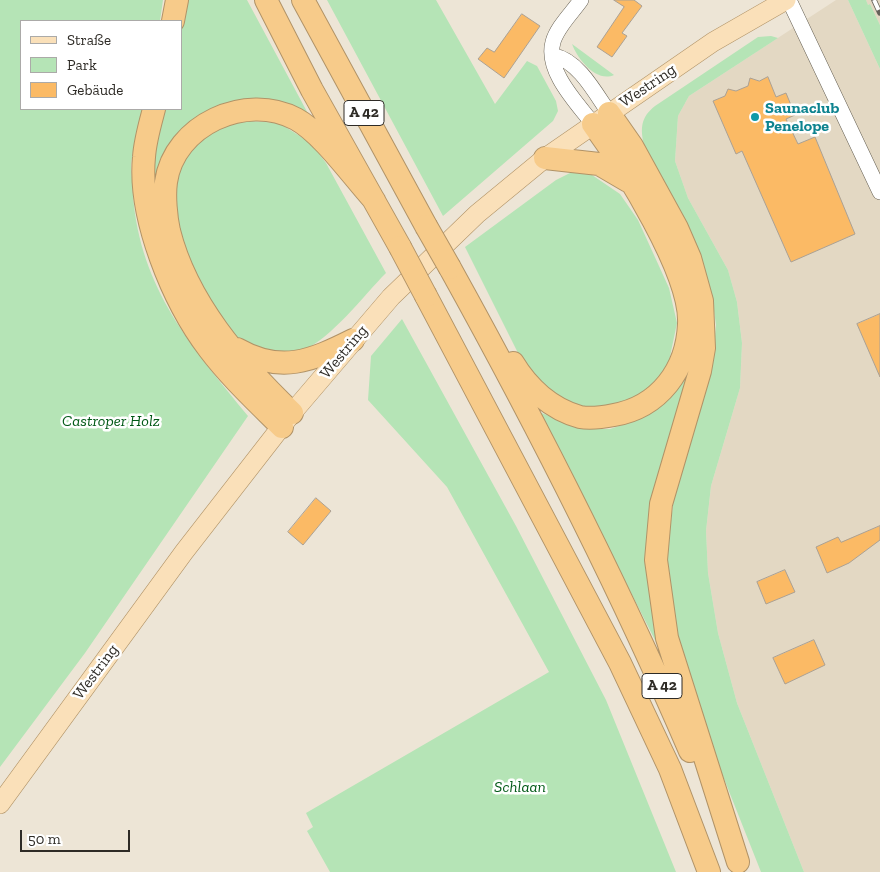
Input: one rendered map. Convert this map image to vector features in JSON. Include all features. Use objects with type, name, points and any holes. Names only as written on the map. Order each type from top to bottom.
[{"type":"highway","points":[[173,20],[176,0]]},
{"type":"highway","name":"A 42","points":[[266,0],[312,90],[400,247],[620,663],[670,769],[709,872]]},
{"type":"highway","name":"A 42","points":[[303,0],[477,318],[580,514],[658,678],[740,867]]},
{"type":"highway","points":[[287,420],[272,394],[217,330],[187,281],[169,230],[166,181],[177,154],[187,140],[201,128],[230,112],[258,109],[273,110],[307,126],[374,200]]},
{"type":"highway","points":[[154,110],[144,158],[145,193],[153,233],[163,265],[188,318],[209,349],[287,420]]},
{"type":"highway","points":[[477,318],[500,341],[518,372],[539,396],[560,409],[581,417],[606,417],[641,407],[656,397],[677,371],[686,351],[690,322],[683,289],[673,262],[601,119]]},
{"type":"highway","points":[[601,119],[632,146],[677,228],[690,258],[702,302],[704,348],[700,372],[661,504],[656,560],[667,638],[740,867]]},
{"type":"highway","points":[[545,158],[599,164],[611,169],[633,184]]},
{"type":"highway","points":[[230,346],[252,358],[287,364],[323,354],[353,340]]},
{"type":"main road","name":"Westring","points":[[0,804],[110,651],[287,420],[391,297],[477,214],[545,158],[713,42],[788,0]]},
{"type":"street","points":[[581,0],[556,34],[553,43],[554,66],[559,78],[601,119]]},
{"type":"street","name":"Westring","points":[[788,0],[880,192]]},
{"type":"shaded area","points":[[836,0],[848,0],[880,69],[880,872],[804,872],[737,703],[718,633],[708,573],[706,531],[711,486],[740,388],[742,343],[737,302],[728,270],[688,198],[675,161],[678,116],[689,96]]},
{"type":"shaded area","points":[[866,0],[880,0],[880,25],[870,4],[868,5]]},
{"type":"green space","name":"Castroper Holz","points":[[0,0],[163,0],[160,20],[20,20],[20,110],[143,110],[131,165],[138,229],[146,259],[172,315],[207,366],[248,416],[85,653],[0,767]]},
{"type":"green space","points":[[184,0],[247,0],[312,121],[213,110],[153,194],[156,123],[160,110],[182,110],[181,20]]},
{"type":"green space","points":[[327,0],[436,0],[495,104],[527,61],[537,66],[556,101],[558,111],[553,121],[443,216]]},
{"type":"green space","points":[[848,0],[866,0],[868,5],[870,4],[880,25],[880,69]]},
{"type":"green space","points":[[771,36],[778,38],[689,96],[678,116],[675,161],[688,198],[728,270],[737,302],[742,343],[740,388],[711,486],[706,531],[708,573],[718,633],[737,703],[804,872],[761,872],[715,756],[680,653],[668,564],[668,543],[674,498],[712,367],[716,325],[713,304],[644,145],[642,133],[644,119],[655,106],[758,37]]},
{"type":"green space","points":[[572,44],[614,75],[601,76],[588,68],[578,56]]},
{"type":"green space","points":[[250,121],[279,123],[311,143],[326,163],[386,273],[336,327],[314,344],[295,352],[260,351],[237,340],[231,334],[214,310],[201,284],[188,256],[176,216],[175,196],[177,177],[184,159],[197,143],[217,129]]},
{"type":"green space","points":[[574,171],[592,175],[620,194],[638,220],[669,288],[677,323],[668,366],[647,392],[633,404],[591,409],[571,404],[549,392],[524,365],[465,247],[556,180]]},
{"type":"green space","name":"Schlaan","points":[[402,319],[516,526],[606,700],[676,872],[330,872],[307,831],[313,827],[306,813],[549,672],[447,487],[368,400],[371,356]]},
{"type":"green space","points":[[695,348],[676,430],[658,646],[539,412],[583,429],[610,429],[628,423],[645,415]]},
{"type":"building","points":[[614,0],[634,0],[642,6],[622,33],[627,36],[612,57],[597,47],[624,7]]},
{"type":"building","points":[[522,14],[540,26],[504,78],[478,59],[487,48],[494,52]]},
{"type":"building","points":[[768,77],[776,97],[786,93],[795,115],[786,119],[798,144],[815,137],[855,234],[791,262],[742,151],[736,154],[713,101],[725,96],[728,89],[736,91],[748,86],[750,78],[759,81]]},
{"type":"building","points":[[880,314],[880,377],[857,324]]},
{"type":"building","points":[[316,498],[331,511],[303,545],[288,532]]},
{"type":"building","points":[[880,526],[880,540],[849,563],[827,573],[816,547],[838,537],[841,542]]},
{"type":"building","points":[[785,570],[795,592],[766,604],[757,582]]},
{"type":"building","points":[[814,640],[825,665],[785,684],[773,658]]},
{"type":"railway","points":[[874,0],[880,13]]},
{"type":"place","name":"Saunaclub Penelope","points":[[755,117]]}]
